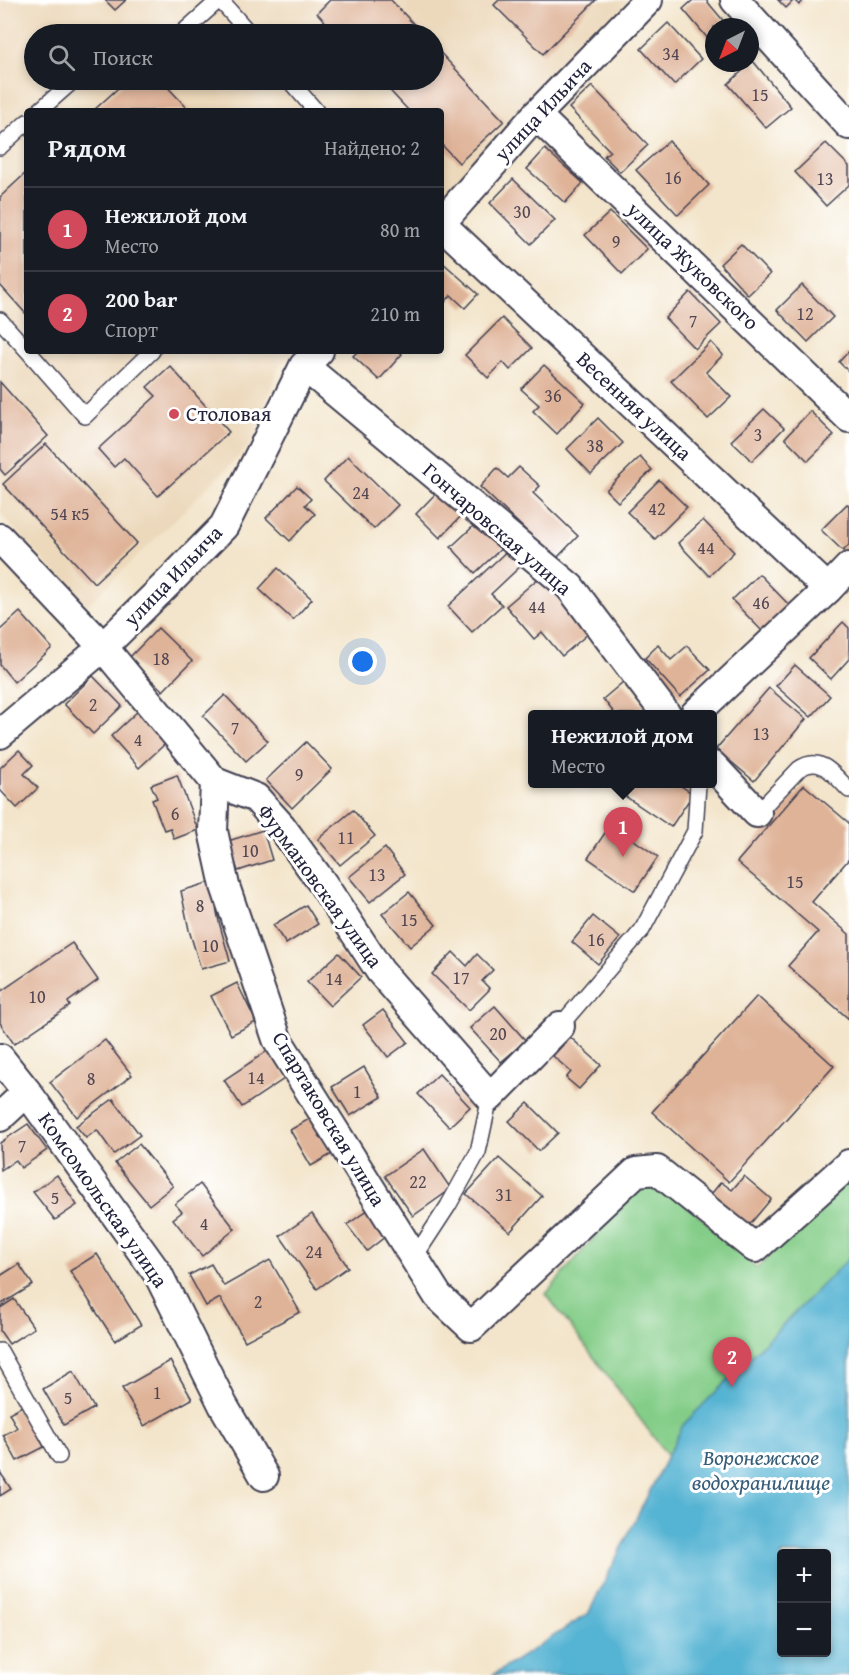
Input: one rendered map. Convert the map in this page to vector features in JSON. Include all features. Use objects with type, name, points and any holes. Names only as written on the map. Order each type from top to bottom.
[{"type":"street","name":"улица Ильича","points":[[444,220],[536,115],[648,0]]},
{"type":"street","points":[[735,0],[849,125]]},
{"type":"street","name":"улица Жуковского","points":[[536,115],[849,418]]},
{"type":"street","name":"Весенняя улица","points":[[444,226],[828,589]]},
{"type":"street","name":"улица Ильича","points":[[0,735],[103,647],[224,526],[311,358]]},
{"type":"street","name":"Гончаровская улица","points":[[311,358],[570,587],[663,710]]},
{"type":"street","name":"Фурмановская улица","points":[[0,538],[103,647],[215,782],[256,798],[281,826],[380,971],[490,1097]]},
{"type":"street","points":[[699,710],[849,567]]},
{"type":"street","points":[[717,770],[757,813]]},
{"type":"street","name":"Спартаковская улица","points":[[215,782],[213,831],[225,886],[277,1039],[438,1296],[471,1327],[636,1172],[657,1170],[755,1248],[849,1164]]},
{"type":"street","points":[[490,1097],[560,1026]]},
{"type":"street","name":"Комсомольская улица","points":[[0,1058],[158,1274],[224,1405],[264,1476]]},
{"type":"street","points":[[0,1117],[27,1092]]},
{"type":"lane","points":[[192,24],[219,0],[241,24]]},
{"type":"lane","points":[[42,108],[63,90]]},
{"type":"lane","points":[[298,90],[313,108]]},
{"type":"lane","points":[[1,145],[24,125]]},
{"type":"lane","points":[[0,320],[24,348]]},
{"type":"lane","points":[[30,354],[85,416],[149,354]]},
{"type":"lane","points":[[757,813],[807,763],[815,762],[823,765],[849,790]]},
{"type":"lane","points":[[560,1026],[642,930],[695,831],[698,788]]},
{"type":"lane","points":[[414,1258],[448,1206],[478,1152],[490,1097]]},
{"type":"lane","points":[[0,1351],[59,1456]]},
{"type":"shaded area","points":[[0,0],[631,0],[444,194],[444,108],[24,108],[24,354],[291,354],[279,366],[251,445],[87,605],[0,514]]},
{"type":"green space","points":[[659,1180],[757,1268],[849,1180],[849,1483],[685,1479],[546,1294],[639,1184]]},
{"type":"water","name":"Воронежское водохранилище","points":[[849,1258],[849,1675],[493,1675],[588,1614],[683,1425]]},
{"type":"building","points":[[105,0],[126,0],[115,10]]},
{"type":"building","points":[[330,0],[391,0],[414,24],[327,24],[317,13]]},
{"type":"building","points":[[499,0],[596,0],[543,54],[494,5]]},
{"type":"building","points":[[693,0],[706,0],[721,18],[705,18],[705,35],[683,9]]},
{"type":"building","points":[[778,0],[794,0],[786,8]]},
{"type":"building","points":[[794,0],[804,0],[799,5]]},
{"type":"building","points":[[668,23],[701,59],[674,85],[641,49]]},
{"type":"building","points":[[444,57],[504,121],[459,163],[444,147],[444,108],[406,108],[389,90],[444,90]]},
{"type":"building","points":[[759,68],[791,107],[766,128],[728,84],[741,72],[759,72]]},
{"type":"building","points":[[592,86],[648,145],[620,172],[604,156],[610,151],[569,108]]},
{"type":"building","points":[[116,90],[170,90],[187,108],[96,108]]},
{"type":"building","points":[[669,141],[709,185],[678,215],[636,170]]},
{"type":"building","points":[[826,143],[849,166],[849,185],[826,206],[795,172]]},
{"type":"building","points":[[545,149],[583,183],[565,203],[527,169]]},
{"type":"building","points":[[24,175],[24,312],[0,285],[0,197]]},
{"type":"building","points":[[513,179],[555,220],[531,244],[490,203]]},
{"type":"building","points":[[610,212],[647,249],[622,274],[585,235]]},
{"type":"building","points":[[741,244],[770,274],[748,295],[720,264]]},
{"type":"building","points":[[444,264],[478,294],[465,308],[451,295],[444,303]]},
{"type":"building","points":[[802,285],[833,317],[808,342],[777,310]]},
{"type":"building","points":[[690,292],[721,324],[695,349],[665,318]]},
{"type":"building","points":[[502,318],[532,348],[510,370],[503,362],[488,378],[465,355]]},
{"type":"building","points":[[711,342],[723,355],[706,372],[731,397],[708,419],[671,381]]},
{"type":"building","points":[[849,351],[849,372],[839,362]]},
{"type":"building","points":[[355,354],[402,354],[379,380],[353,356]]},
{"type":"building","points":[[544,365],[585,403],[557,434],[533,411],[539,405],[521,389]]},
{"type":"building","name":"Столовая","points":[[170,366],[229,432],[158,496],[124,458],[114,467],[98,449],[156,396],[147,387]]},
{"type":"building","points":[[0,382],[48,436],[5,475],[0,469]]},
{"type":"building","points":[[764,409],[784,428],[752,461],[731,441]]},
{"type":"building","points":[[810,411],[834,435],[808,461],[785,438]]},
{"type":"building","points":[[598,418],[623,443],[591,474],[567,449]]},
{"type":"building","points":[[46,444],[137,543],[94,583],[3,484]]},
{"type":"building","points":[[348,456],[398,505],[374,529],[324,481]]},
{"type":"building","points":[[640,457],[652,470],[618,502],[606,490]]},
{"type":"building","points":[[519,467],[540,486],[533,493],[578,536],[556,559],[480,487],[497,468],[508,478]]},
{"type":"building","points":[[659,480],[687,507],[655,539],[627,512]]},
{"type":"building","points":[[297,486],[311,499],[305,505],[315,514],[290,541],[266,518]]},
{"type":"building","points":[[439,490],[463,514],[440,538],[416,514]]},
{"type":"building","points":[[847,504],[849,505],[849,545],[843,551],[821,530]]},
{"type":"building","points":[[480,520],[505,545],[475,573],[451,547]]},
{"type":"building","points":[[703,520],[734,552],[709,576],[678,543]]},
{"type":"building","points":[[511,547],[525,562],[491,594],[502,605],[472,632],[448,606]]},
{"type":"building","points":[[278,568],[312,599],[293,620],[259,589]]},
{"type":"building","points":[[759,574],[790,606],[763,632],[732,600]]},
{"type":"building","points":[[541,576],[589,633],[562,656],[542,632],[534,639],[506,606]]},
{"type":"building","points":[[20,612],[52,648],[14,682],[0,665],[0,630]]},
{"type":"building","points":[[843,622],[849,628],[849,659],[831,679],[809,658]]},
{"type":"building","points":[[158,628],[192,661],[163,691],[129,658]]},
{"type":"building","points":[[658,645],[671,660],[687,646],[710,670],[680,697],[645,658]]},
{"type":"building","points":[[795,665],[830,696],[811,717],[776,686]]},
{"type":"building","points":[[93,676],[122,706],[93,734],[64,704]]},
{"type":"building","points":[[623,682],[647,710],[612,710],[603,699]]},
{"type":"building","points":[[769,688],[806,719],[754,781],[717,748]]},
{"type":"building","points":[[225,695],[268,741],[246,761],[203,716]]},
{"type":"building","points":[[139,710],[165,744],[139,768],[111,736]]},
{"type":"building","points":[[306,742],[332,769],[292,808],[266,780]]},
{"type":"building","points":[[19,750],[33,765],[24,774],[38,788],[17,808],[0,790],[0,768]]},
{"type":"building","points":[[177,775],[198,830],[174,839],[170,828],[164,830],[152,800],[157,798],[151,785]]},
{"type":"building","points":[[804,785],[849,823],[849,859],[812,902],[849,934],[849,1019],[788,966],[818,932],[737,862]]},
{"type":"building","points":[[626,788],[684,788],[693,794],[671,827],[622,794]]},
{"type":"building","points":[[353,810],[375,836],[340,865],[318,839]]},
{"type":"building","points":[[611,824],[658,857],[635,891],[588,858]]},
{"type":"building","points":[[263,830],[272,860],[238,871],[228,841]]},
{"type":"building","points":[[385,848],[405,874],[370,902],[349,877]]},
{"type":"building","points":[[211,882],[230,961],[201,969],[189,930],[181,891]]},
{"type":"building","points":[[409,892],[436,925],[410,947],[382,914]]},
{"type":"building","points":[[306,905],[318,924],[286,944],[273,925]]},
{"type":"building","points":[[593,916],[620,938],[598,964],[572,942]]},
{"type":"building","points":[[72,943],[98,980],[68,1002],[70,1006],[14,1044],[0,1023],[0,992]]},
{"type":"building","points":[[453,952],[467,966],[477,954],[493,970],[482,981],[490,989],[469,1010],[432,974]]},
{"type":"building","points":[[339,953],[361,977],[330,1006],[307,982]]},
{"type":"building","points":[[237,983],[256,1022],[231,1035],[211,996]]},
{"type":"building","points":[[757,996],[834,1066],[729,1182],[652,1112]]},
{"type":"building","points":[[495,1006],[526,1041],[501,1062],[470,1028]]},
{"type":"building","points":[[383,1010],[408,1042],[388,1057],[363,1025]]},
{"type":"building","points":[[570,1037],[601,1065],[579,1089],[566,1078],[571,1072],[553,1056]]},
{"type":"building","points":[[105,1040],[132,1075],[77,1117],[50,1082]]},
{"type":"building","points":[[269,1050],[287,1077],[242,1107],[224,1080]]},
{"type":"building","points":[[364,1067],[382,1097],[350,1116],[332,1087]]},
{"type":"building","points":[[439,1074],[470,1107],[449,1127],[418,1094]]},
{"type":"building","points":[[113,1099],[140,1135],[114,1154],[97,1130],[86,1138],[76,1126]]},
{"type":"building","points":[[528,1103],[558,1133],[539,1151],[509,1121]]},
{"type":"building","points":[[311,1118],[332,1154],[311,1166],[290,1130]]},
{"type":"building","points":[[28,1124],[47,1150],[21,1168],[16,1160],[1,1170],[0,1143]]},
{"type":"building","points":[[139,1144],[173,1186],[149,1205],[115,1163]]},
{"type":"building","points":[[424,1149],[451,1189],[413,1216],[385,1176]]},
{"type":"building","points":[[499,1158],[542,1196],[510,1232],[466,1194]]},
{"type":"building","points":[[57,1175],[77,1205],[55,1220],[33,1192]]},
{"type":"building","points":[[744,1176],[771,1199],[745,1230],[708,1198],[721,1182],[732,1190]]},
{"type":"building","points":[[200,1184],[235,1229],[202,1256],[173,1219],[182,1212],[175,1204]]},
{"type":"building","points":[[372,1207],[391,1232],[367,1251],[347,1225]]},
{"type":"building","points":[[312,1214],[348,1267],[317,1289],[280,1236]]},
{"type":"building","points":[[97,1254],[141,1325],[115,1341],[70,1271]]},
{"type":"building","points":[[270,1260],[300,1312],[245,1341],[220,1298],[206,1306],[189,1275],[211,1264],[224,1286]]},
{"type":"building","points":[[19,1264],[33,1285],[0,1305],[0,1276]]},
{"type":"building","points":[[14,1299],[34,1328],[9,1344],[0,1331],[0,1308]]},
{"type":"building","points":[[170,1361],[192,1399],[144,1426],[122,1388]]},
{"type":"building","points":[[73,1371],[94,1408],[64,1425],[43,1389]]},
{"type":"building","points":[[26,1404],[34,1419],[31,1421],[44,1447],[17,1461],[3,1435],[17,1428],[9,1413]]},
{"type":"building","points":[[0,1472],[11,1489],[0,1496]]},
{"type":"place","name":"Столовая","points":[[174,414]]},
{"type":"place","name":"Нежилой дом","points":[[623,857]]},
{"type":"place","name":"200 bar","points":[[732,1387]]}]
